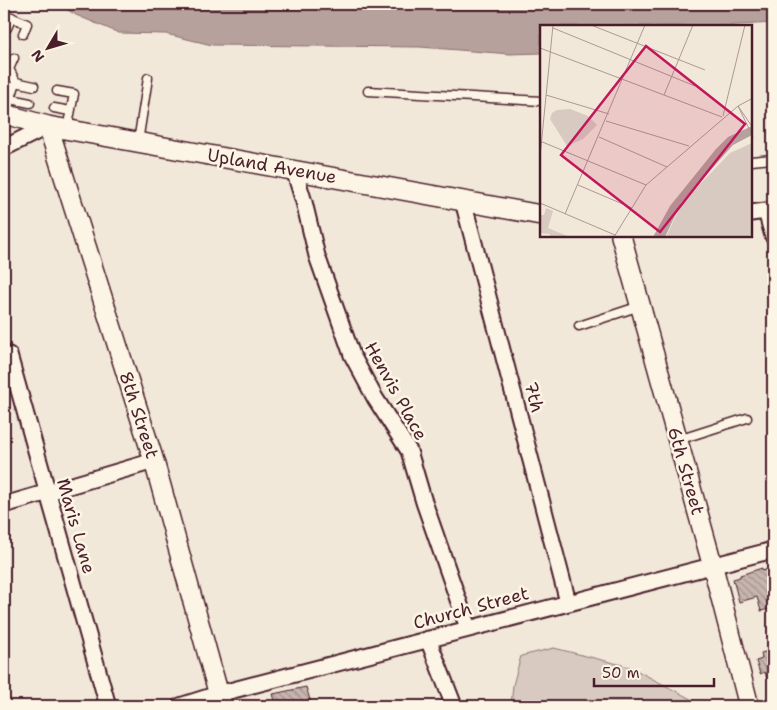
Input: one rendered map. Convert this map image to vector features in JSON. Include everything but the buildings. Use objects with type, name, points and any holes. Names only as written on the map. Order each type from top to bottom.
[{"type":"street","name":"Upland Avenue","points":[[7,109],[48,126],[68,121],[138,142],[540,216]]},
{"type":"street","points":[[4,148],[48,126]]},
{"type":"street","name":"8th Street","points":[[48,126],[154,461],[220,700]]},
{"type":"street","name":"Henvis Place","points":[[294,170],[304,202],[316,256],[352,355],[375,398],[409,450],[424,502],[468,628]]},
{"type":"street","name":"7th","points":[[463,201],[568,602]]},
{"type":"street","points":[[752,213],[770,210],[773,236]]},
{"type":"street","name":"6th Street","points":[[622,238],[713,567],[749,706]]},
{"type":"street","name":"Maris Lane","points":[[9,355],[108,706]]},
{"type":"street","points":[[4,505],[154,461]]},
{"type":"street","name":"Church Street","points":[[180,706],[220,700],[468,628],[713,567],[773,550]]},
{"type":"street","points":[[428,639],[454,706]]},
{"type":"lane","points":[[4,14],[28,24],[23,34]]},
{"type":"lane","points":[[7,28],[12,18]]},
{"type":"lane","points":[[14,58],[6,68],[16,82],[34,86]]},
{"type":"lane","points":[[138,142],[148,78]]},
{"type":"lane","points":[[7,109],[16,82]]},
{"type":"lane","points":[[57,91],[74,94],[68,121]]},
{"type":"lane","points":[[368,91],[540,101]]},
{"type":"lane","points":[[7,109],[30,103]]},
{"type":"lane","points":[[54,108],[68,121]]},
{"type":"lane","points":[[752,162],[773,159]]},
{"type":"lane","points":[[580,326],[640,306]]},
{"type":"lane","points":[[678,440],[747,418]]},
{"type":"shaded area","points":[[58,4],[527,4],[574,10],[588,4],[773,4],[773,23],[738,25],[540,25],[540,53],[510,54],[420,47],[212,45],[166,34],[119,33],[76,15]]},
{"type":"shaded area","points":[[554,648],[630,667],[704,706],[511,706],[513,685],[521,656]]}]
